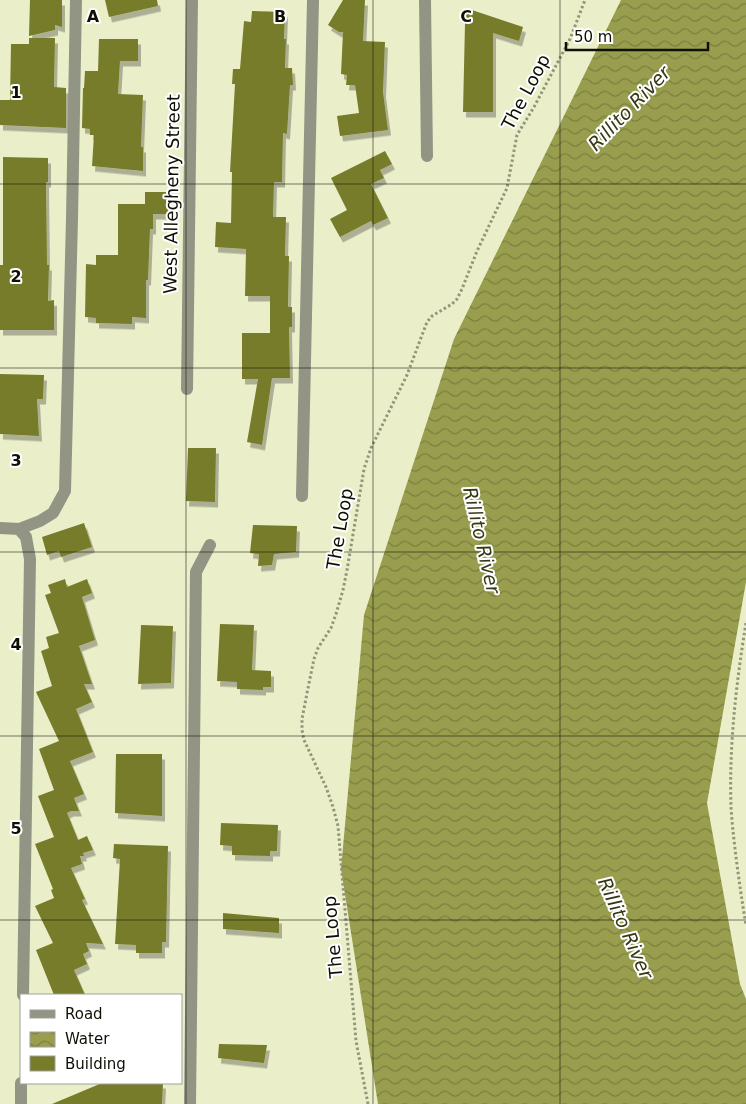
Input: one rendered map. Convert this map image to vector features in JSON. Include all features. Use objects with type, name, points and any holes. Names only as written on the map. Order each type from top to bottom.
[{"type":"street","points":[[0,528],[18,530],[40,521],[54,513],[65,491],[76,0]]},
{"type":"street","name":"West Allegheny Street","points":[[187,388],[192,0]]},
{"type":"street","points":[[302,496],[313,0]]},
{"type":"street","points":[[425,0],[427,156]]},
{"type":"street","points":[[18,530],[26,537],[30,559],[22,994]]},
{"type":"street","points":[[190,1104],[196,572],[210,545]]},
{"type":"street","points":[[21,1104],[22,1084]]},
{"type":"path","name":"The Loop","points":[[368,1104],[356,1041],[338,826],[326,787],[304,740],[302,730],[302,719],[308,688],[314,659],[318,648],[331,628],[343,590],[364,469],[371,448],[407,374],[426,322],[432,316],[452,304],[462,289],[477,251],[507,188],[517,135],[570,38],[585,0]]},
{"type":"path","points":[[746,623],[732,744],[731,809],[746,925]]},
{"type":"water","name":"Rillito River","points":[[621,0],[746,0],[746,582],[707,803],[740,984],[746,999],[746,1104],[378,1104],[341,869],[364,615],[454,339]]},
{"type":"building","points":[[30,0],[62,0],[62,27],[55,25],[55,30],[29,36]]},
{"type":"building","points":[[105,0],[157,0],[158,6],[109,17]]},
{"type":"building","points":[[343,0],[365,0],[363,41],[385,42],[383,92],[388,130],[340,136],[337,116],[359,113],[355,85],[346,85],[347,75],[341,74],[343,32],[339,32],[328,25]]},
{"type":"building","points":[[466,8],[523,27],[519,41],[493,33],[493,112],[463,112],[465,23],[462,22]]},
{"type":"building","points":[[252,11],[285,12],[285,68],[292,68],[293,85],[290,85],[287,134],[283,133],[282,182],[274,182],[273,217],[286,217],[285,256],[289,256],[288,307],[292,307],[292,327],[289,327],[290,378],[272,378],[262,445],[247,442],[258,379],[242,379],[242,333],[270,333],[270,296],[245,296],[246,249],[215,247],[216,222],[231,223],[232,172],[230,172],[235,84],[232,84],[233,69],[240,69],[244,21],[251,22]]},
{"type":"building","points":[[29,38],[55,38],[54,87],[66,88],[66,128],[0,125],[0,100],[10,100],[11,44],[29,44]]},
{"type":"building","points":[[99,39],[138,39],[138,61],[120,61],[118,94],[143,95],[141,147],[143,147],[143,171],[92,166],[94,135],[90,135],[90,129],[82,128],[83,88],[85,71],[98,71]]},
{"type":"building","points":[[385,151],[392,164],[380,170],[384,178],[371,184],[388,218],[373,225],[371,221],[340,237],[330,219],[347,210],[331,178]]},
{"type":"building","points":[[3,157],[48,158],[48,182],[46,182],[47,265],[49,265],[48,301],[54,300],[54,330],[0,330],[0,265],[3,265]]},
{"type":"building","points":[[145,192],[168,192],[168,214],[153,214],[153,229],[150,229],[148,280],[146,280],[146,318],[132,317],[132,324],[96,323],[96,318],[85,317],[86,264],[96,265],[96,255],[118,255],[118,204],[145,204]]},
{"type":"building","points":[[0,374],[44,375],[43,399],[37,399],[39,436],[0,434]]},
{"type":"building","points":[[188,448],[216,448],[215,502],[186,501]]},
{"type":"building","points":[[84,523],[92,547],[61,557],[59,551],[47,555],[42,537]]},
{"type":"building","points":[[253,525],[297,526],[296,552],[274,554],[272,565],[258,566],[259,554],[250,553]]},
{"type":"building","points":[[65,579],[67,587],[87,579],[92,593],[82,597],[95,640],[79,646],[92,684],[84,684],[92,702],[76,709],[93,752],[70,761],[84,794],[74,798],[79,811],[67,813],[78,840],[87,836],[93,850],[83,853],[84,856],[80,856],[82,864],[71,868],[85,899],[82,900],[103,944],[86,943],[89,951],[83,954],[87,964],[74,970],[85,994],[54,994],[36,950],[53,943],[35,906],[54,898],[51,890],[53,889],[35,844],[54,837],[38,796],[54,790],[39,749],[59,741],[36,692],[52,686],[41,651],[49,648],[46,637],[59,633],[45,595],[51,593],[48,585]]},
{"type":"building","points":[[220,624],[254,625],[252,670],[271,671],[271,687],[263,687],[263,690],[237,689],[237,682],[217,681]]},
{"type":"building","points":[[141,625],[173,626],[171,683],[138,684]]},
{"type":"building","points":[[116,754],[162,754],[162,816],[115,813]]},
{"type":"building","points":[[221,823],[278,825],[277,851],[270,851],[270,856],[232,855],[232,846],[220,845]]},
{"type":"building","points":[[114,844],[168,846],[166,942],[162,942],[162,953],[136,953],[136,945],[115,944],[120,859],[113,858]]},
{"type":"building","points":[[223,913],[279,918],[279,933],[223,929]]},
{"type":"building","points":[[219,1044],[267,1045],[264,1063],[218,1058]]},
{"type":"building","points":[[100,1084],[163,1084],[162,1104],[52,1104]]}]
